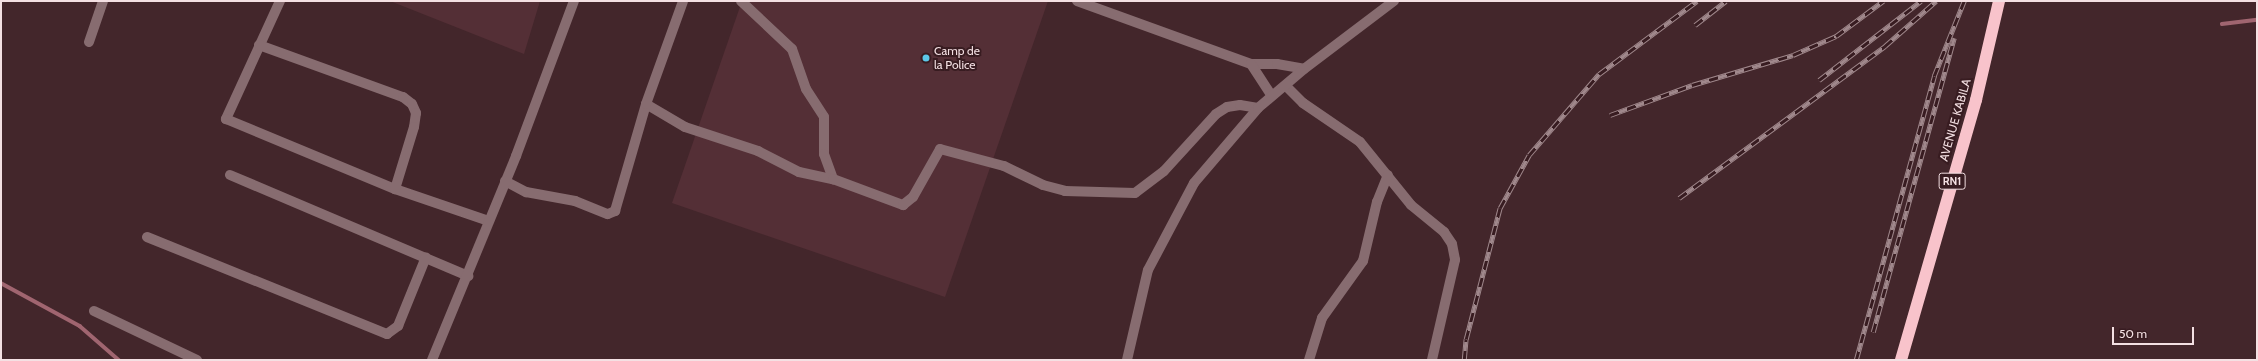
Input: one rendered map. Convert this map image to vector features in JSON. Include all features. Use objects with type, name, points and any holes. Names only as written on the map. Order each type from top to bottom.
[{"type":"highway","name":"AVENUE KABILA","points":[[1901,360],[1976,100],[1998,1]]},
{"type":"street","points":[[89,42],[103,1]]},
{"type":"street","points":[[280,1],[226,119],[395,189],[489,221]]},
{"type":"street","points":[[432,360],[468,276],[574,1]]},
{"type":"street","points":[[505,181],[526,192],[575,201],[608,214],[615,211],[646,104],[683,1]]},
{"type":"street","points":[[741,1],[792,48],[806,89],[824,116],[824,154],[833,179]]},
{"type":"street","points":[[1077,1],[1251,64],[1277,64],[1304,68]]},
{"type":"street","points":[[1127,360],[1141,295],[1157,248],[1194,183],[1258,108],[1286,86],[1304,68],[1394,1]]},
{"type":"street","points":[[259,46],[403,97],[412,104],[416,113],[414,127],[395,189]]},
{"type":"street","points":[[1251,64],[1272,96]]},
{"type":"street","points":[[1286,86],[1303,103],[1360,142],[1388,175],[1411,206],[1444,232],[1452,244],[1455,260],[1432,360]]},
{"type":"street","points":[[646,104],[692,130],[758,151],[799,172],[833,179],[903,205],[913,197],[937,152],[944,149],[1004,166],[1043,185],[1065,191],[1136,193],[1164,171],[1216,114],[1227,107],[1258,108]]},
{"type":"street","points":[[230,175],[468,276]]},
{"type":"street","points":[[1309,360],[1322,318],[1363,261],[1377,202],[1388,175]]},
{"type":"street","points":[[148,237],[387,334],[398,326],[426,257]]},
{"type":"street","points":[[94,311],[197,360]]},
{"type":"shaded area","points":[[390,1],[540,1],[524,54]]},
{"type":"shaded area","points":[[742,1],[1048,1],[945,297],[672,203]]},
{"type":"waterway","points":[[2222,24],[2257,20]]},
{"type":"waterway","points":[[1,283],[80,326],[119,360]]},
{"type":"railway","points":[[1464,360],[1466,339],[1500,208],[1529,155],[1599,74],[1697,1]]},
{"type":"railway","points":[[1695,25],[1726,1]]},
{"type":"railway","points":[[1610,115],[1692,85],[1793,55],[1836,36],[1883,1]]},
{"type":"railway","points":[[1819,80],[1921,1]]},
{"type":"railway","points":[[1679,198],[1885,46],[1936,1]]},
{"type":"railway","points":[[1856,360],[1934,76],[1964,1]]},
{"type":"railway","points":[[1873,332],[1954,38]]},
{"type":"place","name":"Camp de la Police","points":[[926,58]]}]
